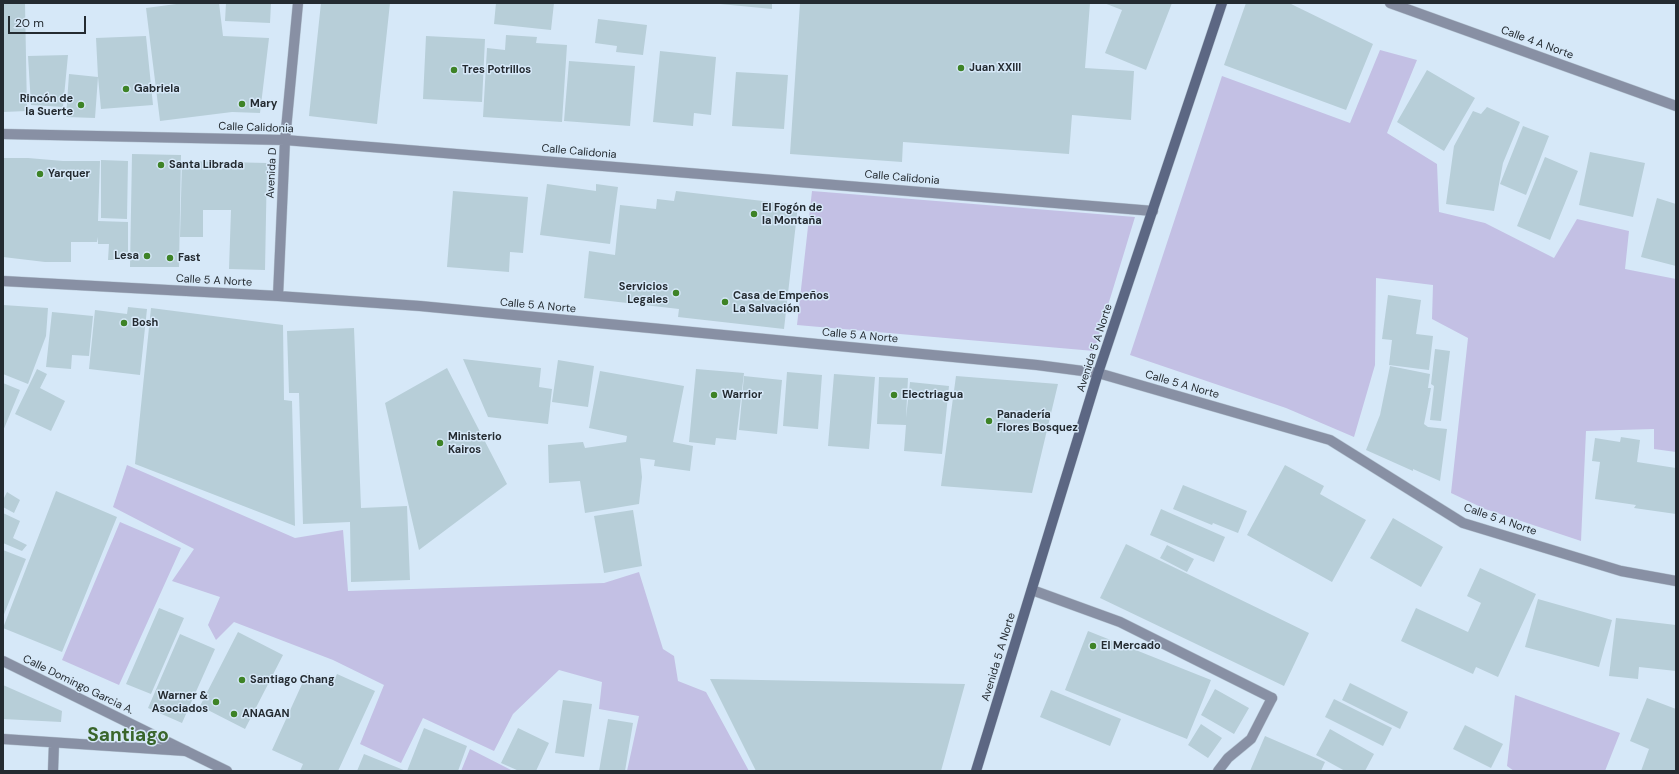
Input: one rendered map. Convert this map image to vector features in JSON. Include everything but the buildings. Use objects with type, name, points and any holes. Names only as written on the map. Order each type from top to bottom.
[{"type":"main road","name":"Avenida 5 A Norte","points":[[976,771],[1098,373],[1222,3]]},
{"type":"street","name":"Avenida D","points":[[278,296],[285,140],[298,3]]},
{"type":"street","name":"Calle 4 A Norte","points":[[1390,3],[1676,106]]},
{"type":"street","name":"Calle Calidonia","points":[[3,134],[285,140],[1152,211]]},
{"type":"street","name":"Calle 5 A Norte","points":[[3,280],[278,296],[428,307],[1029,364],[1098,373],[1330,440],[1463,522],[1621,571],[1676,581]]},
{"type":"street","points":[[1032,590],[1120,622],[1272,698],[1251,739],[1228,758],[1218,771]]},
{"type":"street","name":"Calle Domingo Garcia A.","points":[[3,661],[227,771]]},
{"type":"street","name":"Calle Domingo Garcia A.","points":[[3,740],[186,751]]},
{"type":"street","points":[[53,771],[54,743]]},
{"type":"shaded area","points":[[1380,50],[1417,60],[1387,133],[1437,164],[1439,212],[1485,223],[1554,258],[1577,219],[1629,231],[1625,269],[1676,279],[1676,452],[1654,449],[1654,429],[1586,431],[1581,541],[1485,509],[1451,493],[1468,338],[1432,319],[1433,285],[1376,278],[1375,365],[1354,437],[1286,408],[1130,355],[1222,76],[1350,123]]},
{"type":"shaded area","points":[[812,191],[1135,217],[1094,351],[797,325]]},
{"type":"shaded area","points":[[127,465],[295,538],[343,530],[348,591],[604,583],[639,572],[663,649],[674,656],[678,681],[706,692],[749,771],[627,771],[639,716],[599,709],[602,682],[559,670],[513,714],[494,751],[423,718],[401,763],[360,744],[384,685],[333,660],[234,622],[216,640],[208,625],[220,597],[172,581],[194,549],[113,507]]},
{"type":"shaded area","points":[[120,522],[181,548],[119,685],[62,660]]},
{"type":"shaded area","points":[[1515,695],[1620,733],[1605,771],[1514,771],[1507,766]]},
{"type":"shaded area","points":[[470,749],[513,771],[461,771]]},
{"type":"place","name":"Juan XXIII","points":[[961,68]]},
{"type":"place","name":"Tres Potrillos","points":[[454,70]]},
{"type":"place","name":"Gabriela","points":[[126,89]]},
{"type":"place","name":"Mary","points":[[242,104]]},
{"type":"place","name":"Rincón de la Suerte","points":[[81,105]]},
{"type":"place","name":"Santa Librada","points":[[161,165]]},
{"type":"place","name":"Yarquer","points":[[40,174]]},
{"type":"place","name":"El Fogón de la Montaña","points":[[754,214]]},
{"type":"place","name":"Lesa","points":[[147,256]]},
{"type":"place","name":"Fast","points":[[170,258]]},
{"type":"place","name":"Servicios Legales","points":[[676,293]]},
{"type":"place","name":"Casa de Empeños La Salvación","points":[[725,302]]},
{"type":"place","name":"Bosh","points":[[124,323]]},
{"type":"place","name":"Warrior","points":[[714,395]]},
{"type":"place","name":"Electriagua","points":[[894,395]]},
{"type":"place","name":"Panadería Flores Bosquez","points":[[989,421]]},
{"type":"place","name":"Ministerio Kairos","points":[[440,443]]},
{"type":"place","name":"El Mercado","points":[[1093,646]]},
{"type":"place","name":"Santiago Chang","points":[[242,680]]},
{"type":"place","name":"Warner & Asociados","points":[[216,702]]},
{"type":"place","name":"ANAGAN","points":[[234,714]]},
{"type":"district","name":"Santiago","points":[[128,736]]}]
